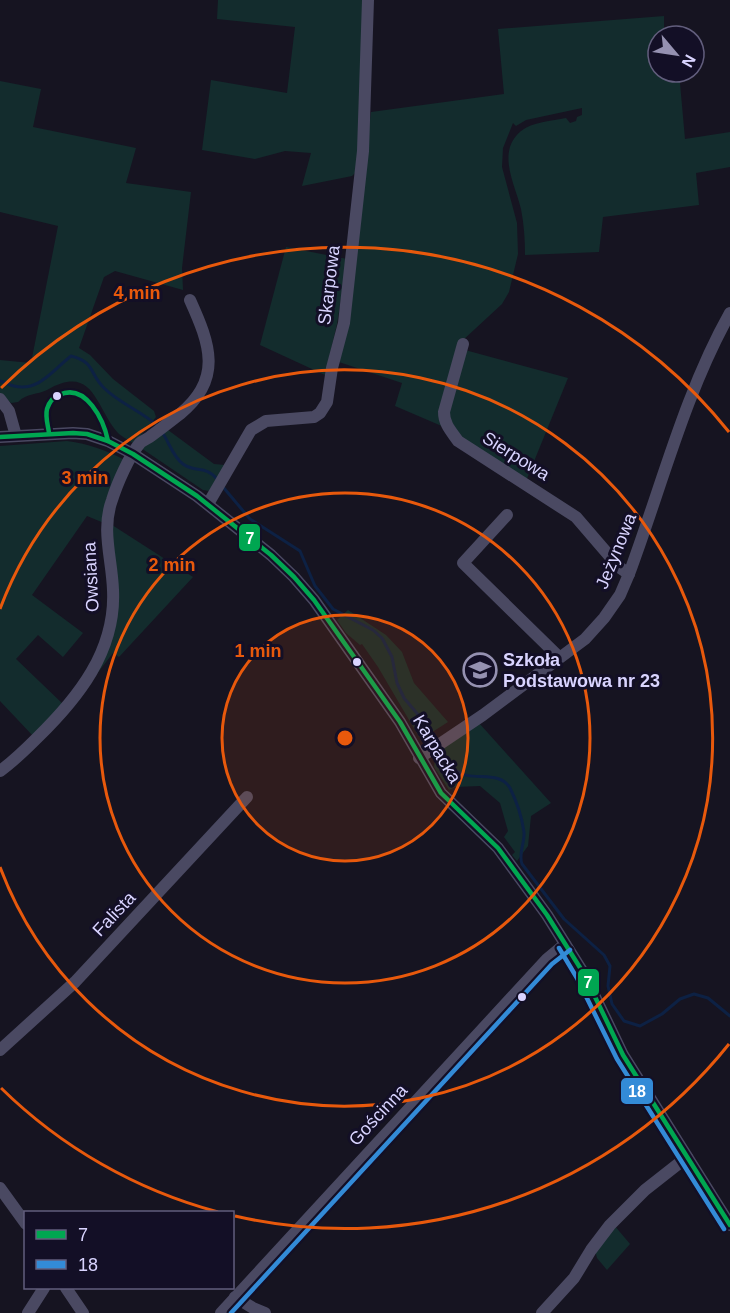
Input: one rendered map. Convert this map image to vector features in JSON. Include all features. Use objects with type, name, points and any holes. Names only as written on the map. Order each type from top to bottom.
[{"type":"street","name":"Skarpowa","points":[[208,504],[245,439],[259,424],[276,420],[314,417],[320,413],[327,402],[332,368],[344,323],[363,151],[368,0]]},
{"type":"street","points":[[133,454],[141,442],[187,407],[203,388],[209,372],[204,330],[190,300]]},
{"type":"street","name":"Jeżynowa","points":[[419,758],[585,639],[604,618],[620,595],[629,574],[686,412],[709,354],[730,313]]},
{"type":"street","name":"Sierpowa","points":[[463,344],[444,412],[447,426],[458,441],[576,517],[619,567],[629,574]]},
{"type":"street","points":[[0,399],[9,411],[16,436]]},
{"type":"street","name":"Karpacka","points":[[0,437],[49,433],[87,434],[108,441],[133,454],[208,504],[277,560],[304,589],[400,722],[441,794],[498,848],[547,915],[584,974],[623,1055],[730,1225]]},
{"type":"street","name":"Owsiana","points":[[0,771],[63,713],[76,697],[88,680],[106,640],[114,603],[106,527],[112,500],[133,454]]},
{"type":"street","points":[[507,515],[463,563],[560,657]]},
{"type":"street","name":"Falista","points":[[0,1050],[75,982],[247,796]]},
{"type":"street","name":"Gościnna","points":[[221,1313],[547,959],[565,944]]},
{"type":"street","points":[[542,1313],[574,1278],[610,1225],[645,1190],[687,1157]]},
{"type":"street","points":[[0,1188],[24,1221]]},
{"type":"street","points":[[28,1313],[43,1289]]},
{"type":"street","points":[[67,1289],[83,1313]]},
{"type":"street","points":[[235,1297],[265,1313]]},
{"type":"green space","points":[[218,0],[364,0],[362,109],[356,172],[352,176],[302,186],[311,153],[285,151],[255,159],[202,150],[211,80],[287,93],[295,27],[217,19]]},
{"type":"green space","points":[[664,16],[664,24],[646,24],[646,84],[680,84],[685,139],[730,132],[730,167],[696,173],[699,205],[603,217],[599,252],[525,255],[521,209],[509,168],[510,149],[514,139],[526,128],[566,118],[570,123],[576,121],[577,117],[582,115],[582,108],[526,120],[516,126],[513,123],[503,148],[502,167],[517,223],[518,254],[509,292],[502,304],[462,341],[444,427],[395,406],[402,383],[339,362],[371,112],[504,94],[498,29]]},
{"type":"green space","points":[[0,81],[41,89],[33,127],[136,148],[126,183],[191,192],[182,268],[183,290],[115,271],[104,277],[79,348],[90,355],[113,379],[154,411],[156,417],[134,444],[118,433],[92,392],[84,385],[75,382],[63,383],[11,403],[0,393],[0,360],[31,363],[58,226],[0,212]]},
{"type":"green space","points":[[286,247],[347,259],[337,324],[325,375],[260,345]]},
{"type":"green space","points":[[465,350],[568,378],[526,481],[460,439],[447,421]]},
{"type":"green space","points":[[168,430],[214,464],[225,465],[209,491],[203,490],[141,448]]},
{"type":"green space","points":[[67,441],[97,448],[125,460],[104,523],[87,516],[32,595],[83,633],[63,657],[38,635],[16,659],[65,706],[34,737],[0,701],[0,446]]},
{"type":"green space","points":[[109,523],[193,577],[119,657],[113,653],[96,675],[110,637]]},
{"type":"green space","points":[[348,610],[386,635],[402,652],[414,683],[448,722],[423,738],[419,737],[362,644],[360,645],[346,633],[337,620]]},
{"type":"green space","points":[[479,723],[551,803],[531,816],[528,846],[517,861],[512,855],[515,852],[504,837],[508,831],[500,803],[480,786],[455,787],[449,790],[434,767],[436,753]]},
{"type":"green space","points":[[614,1225],[630,1244],[607,1270],[597,1258],[595,1250]]},
{"type":"waterway","points":[[0,381],[14,386],[31,386],[45,378],[71,356],[79,358],[88,365],[99,383],[110,394],[159,427]]},
{"type":"waterway","points":[[162,432],[174,453],[187,467],[205,470],[217,479]]},
{"type":"waterway","points":[[223,487],[250,519],[300,551],[315,586],[333,609],[373,630],[382,638],[392,657],[397,683],[404,698],[436,741]]},
{"type":"waterway","points":[[439,747],[455,770],[469,776],[499,779],[510,788],[524,832],[522,864],[564,919],[604,955],[610,966],[608,986],[612,1004],[624,1021],[640,1026],[662,1014],[680,999],[694,994],[708,998],[730,1016]]},
{"type":"transit line","name":"7","points":[[49,433],[47,409],[53,399],[69,392],[77,394],[92,406],[98,414],[108,441]]},
{"type":"transit line","name":"7","points":[[0,437],[73,433],[87,434],[108,441],[133,454],[197,496],[271,555],[294,577],[314,600],[400,722],[441,793],[498,848],[547,915],[584,974],[623,1055],[730,1225]]},
{"type":"transit line","name":"18","points":[[559,948],[577,978],[617,1059],[724,1229]]},
{"type":"transit line","name":"18","points":[[231,1313],[552,964],[570,950]]},
{"type":"place","name":"Szkoła Podstawowa nr 23","points":[[480,670]]}]
